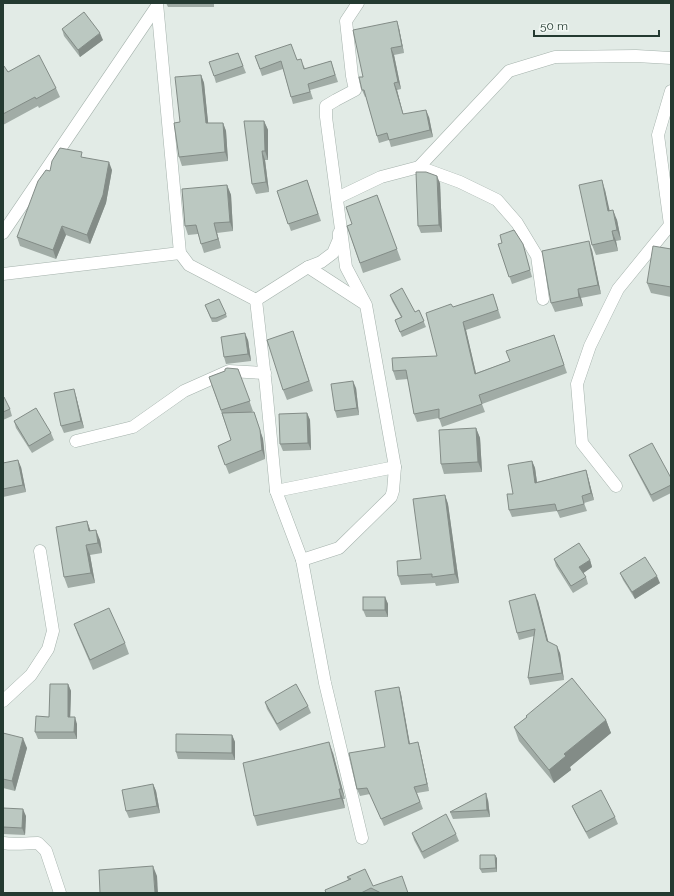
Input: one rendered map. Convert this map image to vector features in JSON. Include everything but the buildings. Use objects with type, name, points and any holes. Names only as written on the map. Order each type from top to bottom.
[{"type":"street","points":[[302,560],[339,548],[391,497],[393,491],[395,467],[366,305],[346,267],[326,106],[355,90],[346,21],[358,3]]},
{"type":"street","points":[[3,234],[157,5]]},
{"type":"street","points":[[157,5],[180,253],[189,264],[256,300]]},
{"type":"street","points":[[337,198],[381,177],[419,167],[509,71],[555,57],[636,56],[671,58]]},
{"type":"street","points":[[616,486],[582,442],[577,384],[590,346],[618,289],[670,225],[658,135],[671,91]]},
{"type":"street","points":[[419,167],[460,182],[497,200],[517,223],[537,256],[543,299]]},
{"type":"street","points":[[256,300],[308,267],[321,262],[333,253],[339,239],[340,218]]},
{"type":"street","points":[[3,274],[180,253]]},
{"type":"street","points":[[308,267],[366,305]]},
{"type":"street","points":[[256,300],[265,373],[276,491],[302,560],[325,683],[362,838]]},
{"type":"street","points":[[76,441],[133,427],[184,391],[229,371],[265,373]]},
{"type":"street","points":[[276,491],[395,467]]},
{"type":"street","points":[[3,701],[31,675],[48,649],[53,632],[40,551]]},
{"type":"street","points":[[3,843],[15,845],[21,843],[38,843],[46,851],[60,893]]}]
